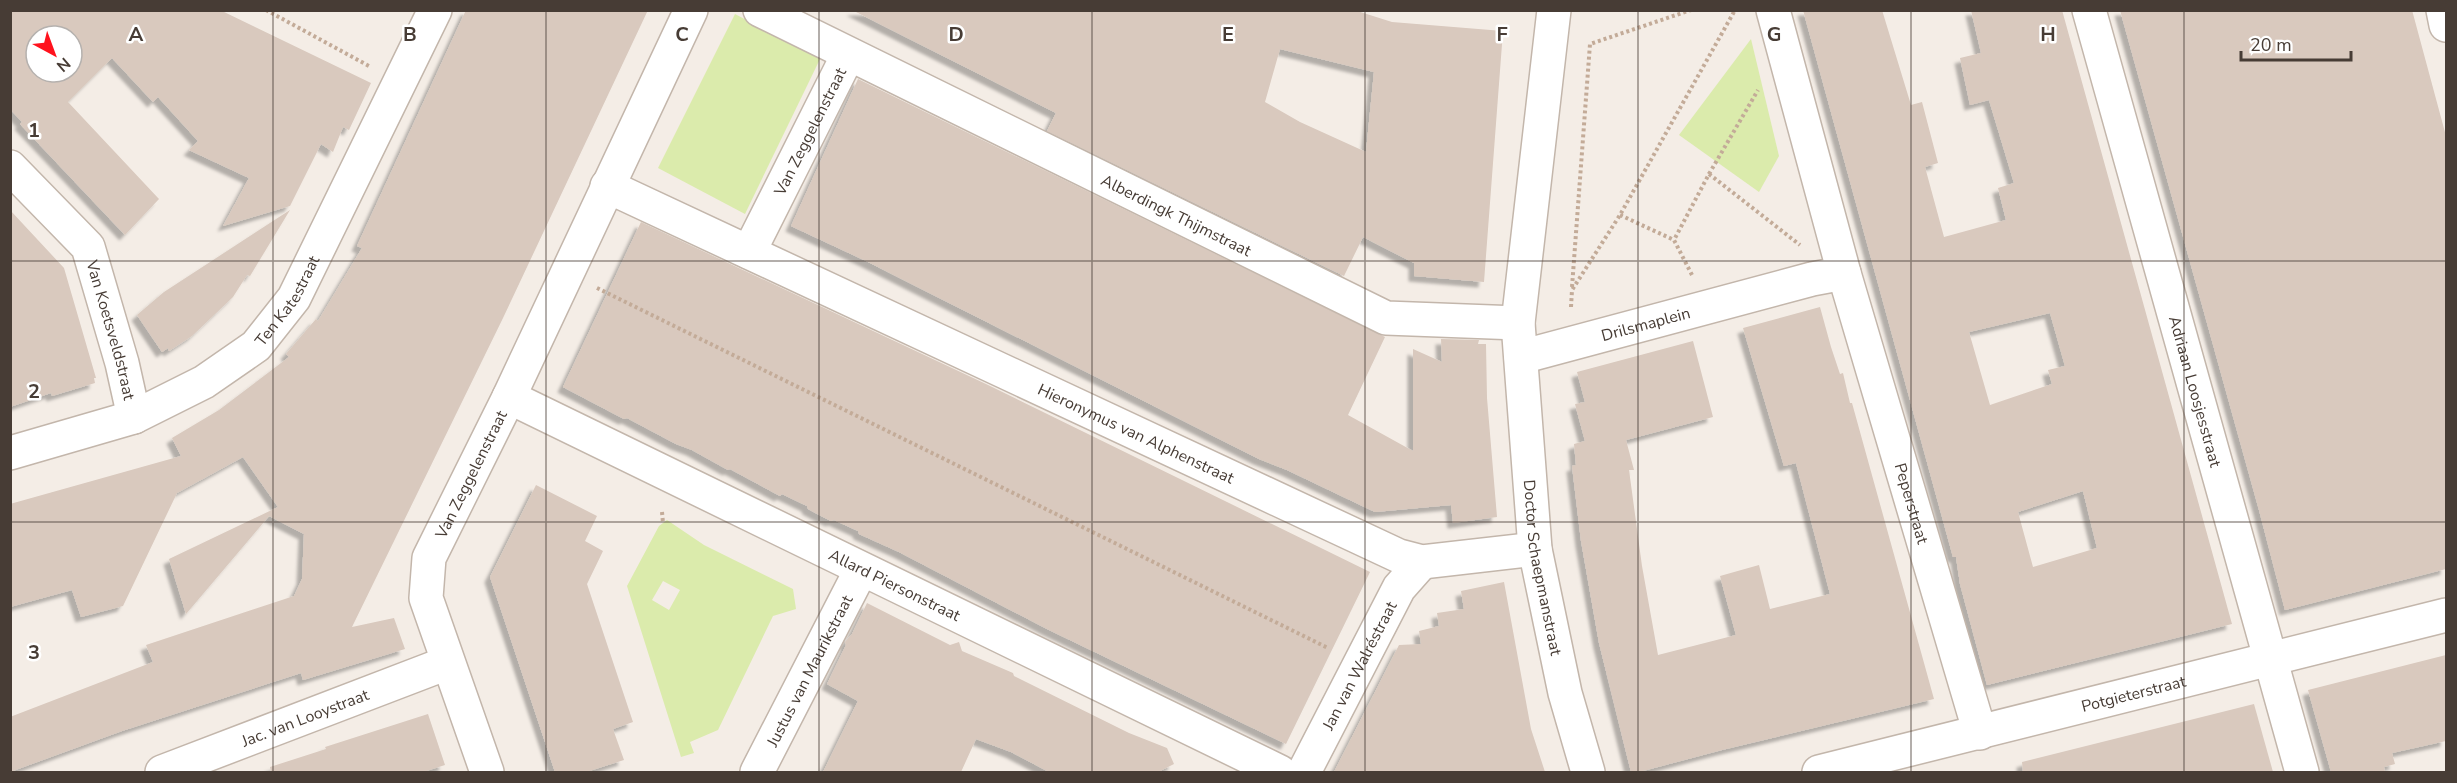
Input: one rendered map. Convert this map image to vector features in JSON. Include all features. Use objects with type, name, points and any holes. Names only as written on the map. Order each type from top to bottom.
[{"type":"street","name":"Ten Katestraat","points":[[10,453],[134,417],[204,382],[256,346],[294,298],[435,10]]},
{"type":"street","name":"Van Zeggelenstraat","points":[[487,772],[426,598],[429,558],[509,397],[691,10]]},
{"type":"street","name":"Van Zeggelenstraat","points":[[749,252],[848,55],[760,10]]},
{"type":"street","points":[[1521,357],[1518,323],[1554,10]]},
{"type":"street","points":[[1773,10],[1844,273]]},
{"type":"street","name":"Adriaan Loosjesstraat","points":[[2089,10],[2302,772]]},
{"type":"street","points":[[2443,10],[2446,25]]},
{"type":"street","name":"Alberdingk Thijmstraat","points":[[848,55],[1386,318],[1518,323]]},
{"type":"street","name":"Van Koetsveldstraat","points":[[10,167],[88,247],[122,363],[134,417]]},
{"type":"street","points":[[607,186],[749,252]]},
{"type":"street","name":"Hieronymus van Alphenstraat","points":[[749,252],[1399,556],[1422,562],[1535,549]]},
{"type":"street","name":"Drilsmaplein","points":[[1521,357],[1812,279],[1844,273]]},
{"type":"street","name":"Peperstraat","points":[[1844,273],[1980,733]]},
{"type":"street","name":"Doctor Schaepmanstraat","points":[[1521,357],[1535,549],[1565,693],[1588,772]]},
{"type":"street","name":"Allard Piersonstraat","points":[[509,397],[1280,772]]},
{"type":"street","name":"Jan van Walréstraat","points":[[1304,772],[1399,588],[1422,562]]},
{"type":"street","name":"Justus van Maurikstraat","points":[[757,772],[861,570]]},
{"type":"street","name":"Potgieterstraat","points":[[1819,772],[2446,615]]},
{"type":"street","name":"Jac. van Looystraat","points":[[162,772],[447,663]]},
{"type":"path","points":[[266,10],[401,83]]},
{"type":"path","points":[[1570,316],[1590,44],[1691,10]]},
{"type":"path","points":[[1572,290],[1620,215],[1735,10]]},
{"type":"path","points":[[1674,240],[1762,83]]},
{"type":"path","points":[[1709,174],[1805,249]]},
{"type":"path","points":[[1620,215],[1674,240],[1695,281]]},
{"type":"path","points":[[1803,238],[1805,249]]},
{"type":"path","points":[[1794,253],[1805,249]]},
{"type":"path","points":[[567,273],[1360,664]]},
{"type":"green space","points":[[735,14],[820,59],[745,214],[658,168]]},
{"type":"green space","points":[[1751,39],[1779,156],[1759,192],[1679,135]]},
{"type":"green space","points":[[667,520],[704,545],[793,589],[796,609],[773,616],[718,730],[690,742],[694,753],[681,757],[627,586],[659,526]],"holes":[[[663,581],[680,590],[669,610],[652,600]]]},
{"type":"building","points":[[10,10],[220,10],[371,83],[349,130],[343,127],[333,152],[321,144],[290,206],[223,226],[249,178],[189,150],[198,141],[158,97],[153,102],[112,58],[68,102],[159,199],[125,235],[20,124],[22,122],[10,109]]},
{"type":"building","points":[[466,10],[648,10],[503,318],[352,627],[394,618],[405,649],[303,680],[301,673],[122,731],[10,772],[10,717],[153,662],[146,645],[294,596],[302,579],[304,534],[269,516],[186,614],[169,559],[278,507],[243,457],[177,493],[123,606],[81,617],[72,590],[10,607],[10,504],[181,456],[172,438],[219,410],[289,357],[286,354],[316,319],[318,321],[362,248],[357,246]]},
{"type":"building","points":[[852,10],[1354,10],[1392,22],[1503,31],[1484,282],[1414,276],[1414,263],[1363,237],[1344,276],[1047,131],[1056,113]],"holes":[[[1280,49],[1374,72],[1366,152],[1300,122],[1265,102]]]},
{"type":"building","points":[[1803,10],[1882,10],[1911,105],[1922,102],[1938,163],[1925,167],[1944,237],[2006,220],[1998,188],[2014,183],[1989,100],[1970,105],[1960,58],[1981,53],[1971,10],[2062,10],[2232,624],[1987,685],[1960,584],[1956,557],[1953,557]],"holes":[[[2050,313],[2065,366],[2048,370],[2052,384],[1990,405],[1969,332]],[[2083,491],[2097,548],[2033,567],[2018,512]]]},
{"type":"building","points":[[2120,10],[2412,10],[2446,136],[2446,569],[2285,610]]},
{"type":"building","points":[[858,79],[1385,337],[1348,415],[1413,451],[1413,349],[1442,362],[1441,339],[1479,340],[1478,344],[1486,344],[1487,398],[1497,517],[1453,523],[1451,505],[1375,512],[1259,459],[866,261],[791,226]]},
{"type":"building","points":[[10,210],[64,268],[96,378],[94,378],[95,383],[52,396],[51,393],[10,407]]},
{"type":"building","points":[[290,210],[250,276],[247,275],[233,297],[192,336],[169,351],[168,348],[162,352],[137,315],[164,292]]},
{"type":"building","points":[[641,222],[986,384],[1370,572],[1286,744],[1047,629],[899,552],[859,534],[858,531],[834,520],[831,521],[808,509],[807,506],[782,494],[780,496],[563,387]]},
{"type":"building","points":[[1820,307],[1840,374],[1843,373],[1850,403],[1852,403],[1934,699],[1639,772],[1631,772],[1599,643],[1581,541],[1572,466],[1576,465],[1574,444],[1585,441],[1575,404],[1585,402],[1577,372],[1693,341],[1713,417],[1626,440],[1634,470],[1629,470],[1642,566],[1658,655],[1736,635],[1720,576],[1759,565],[1770,609],[1830,594],[1796,463],[1784,466],[1743,328]]},
{"type":"building","points":[[536,485],[597,516],[585,541],[603,551],[587,584],[633,722],[613,729],[624,760],[586,772],[555,772],[490,577]]},
{"type":"building","points":[[1504,582],[1531,729],[1545,772],[1334,772],[1399,645],[1421,644],[1419,631],[1439,626],[1437,613],[1464,609],[1461,591]]},
{"type":"building","points":[[867,603],[950,645],[959,642],[962,651],[1013,673],[1014,676],[1129,733],[1167,748],[1174,764],[1158,772],[1049,772],[1011,752],[976,739],[961,772],[823,772],[858,701],[827,684],[846,645],[845,642],[852,634]]},
{"type":"building","points":[[2446,655],[2446,741],[2392,753],[2395,764],[2384,767],[2385,772],[2331,772],[2308,690]]},
{"type":"building","points":[[2254,704],[2273,772],[2023,772],[2022,762]]},
{"type":"building","points":[[428,714],[445,765],[423,772],[271,772],[270,767]]}]
